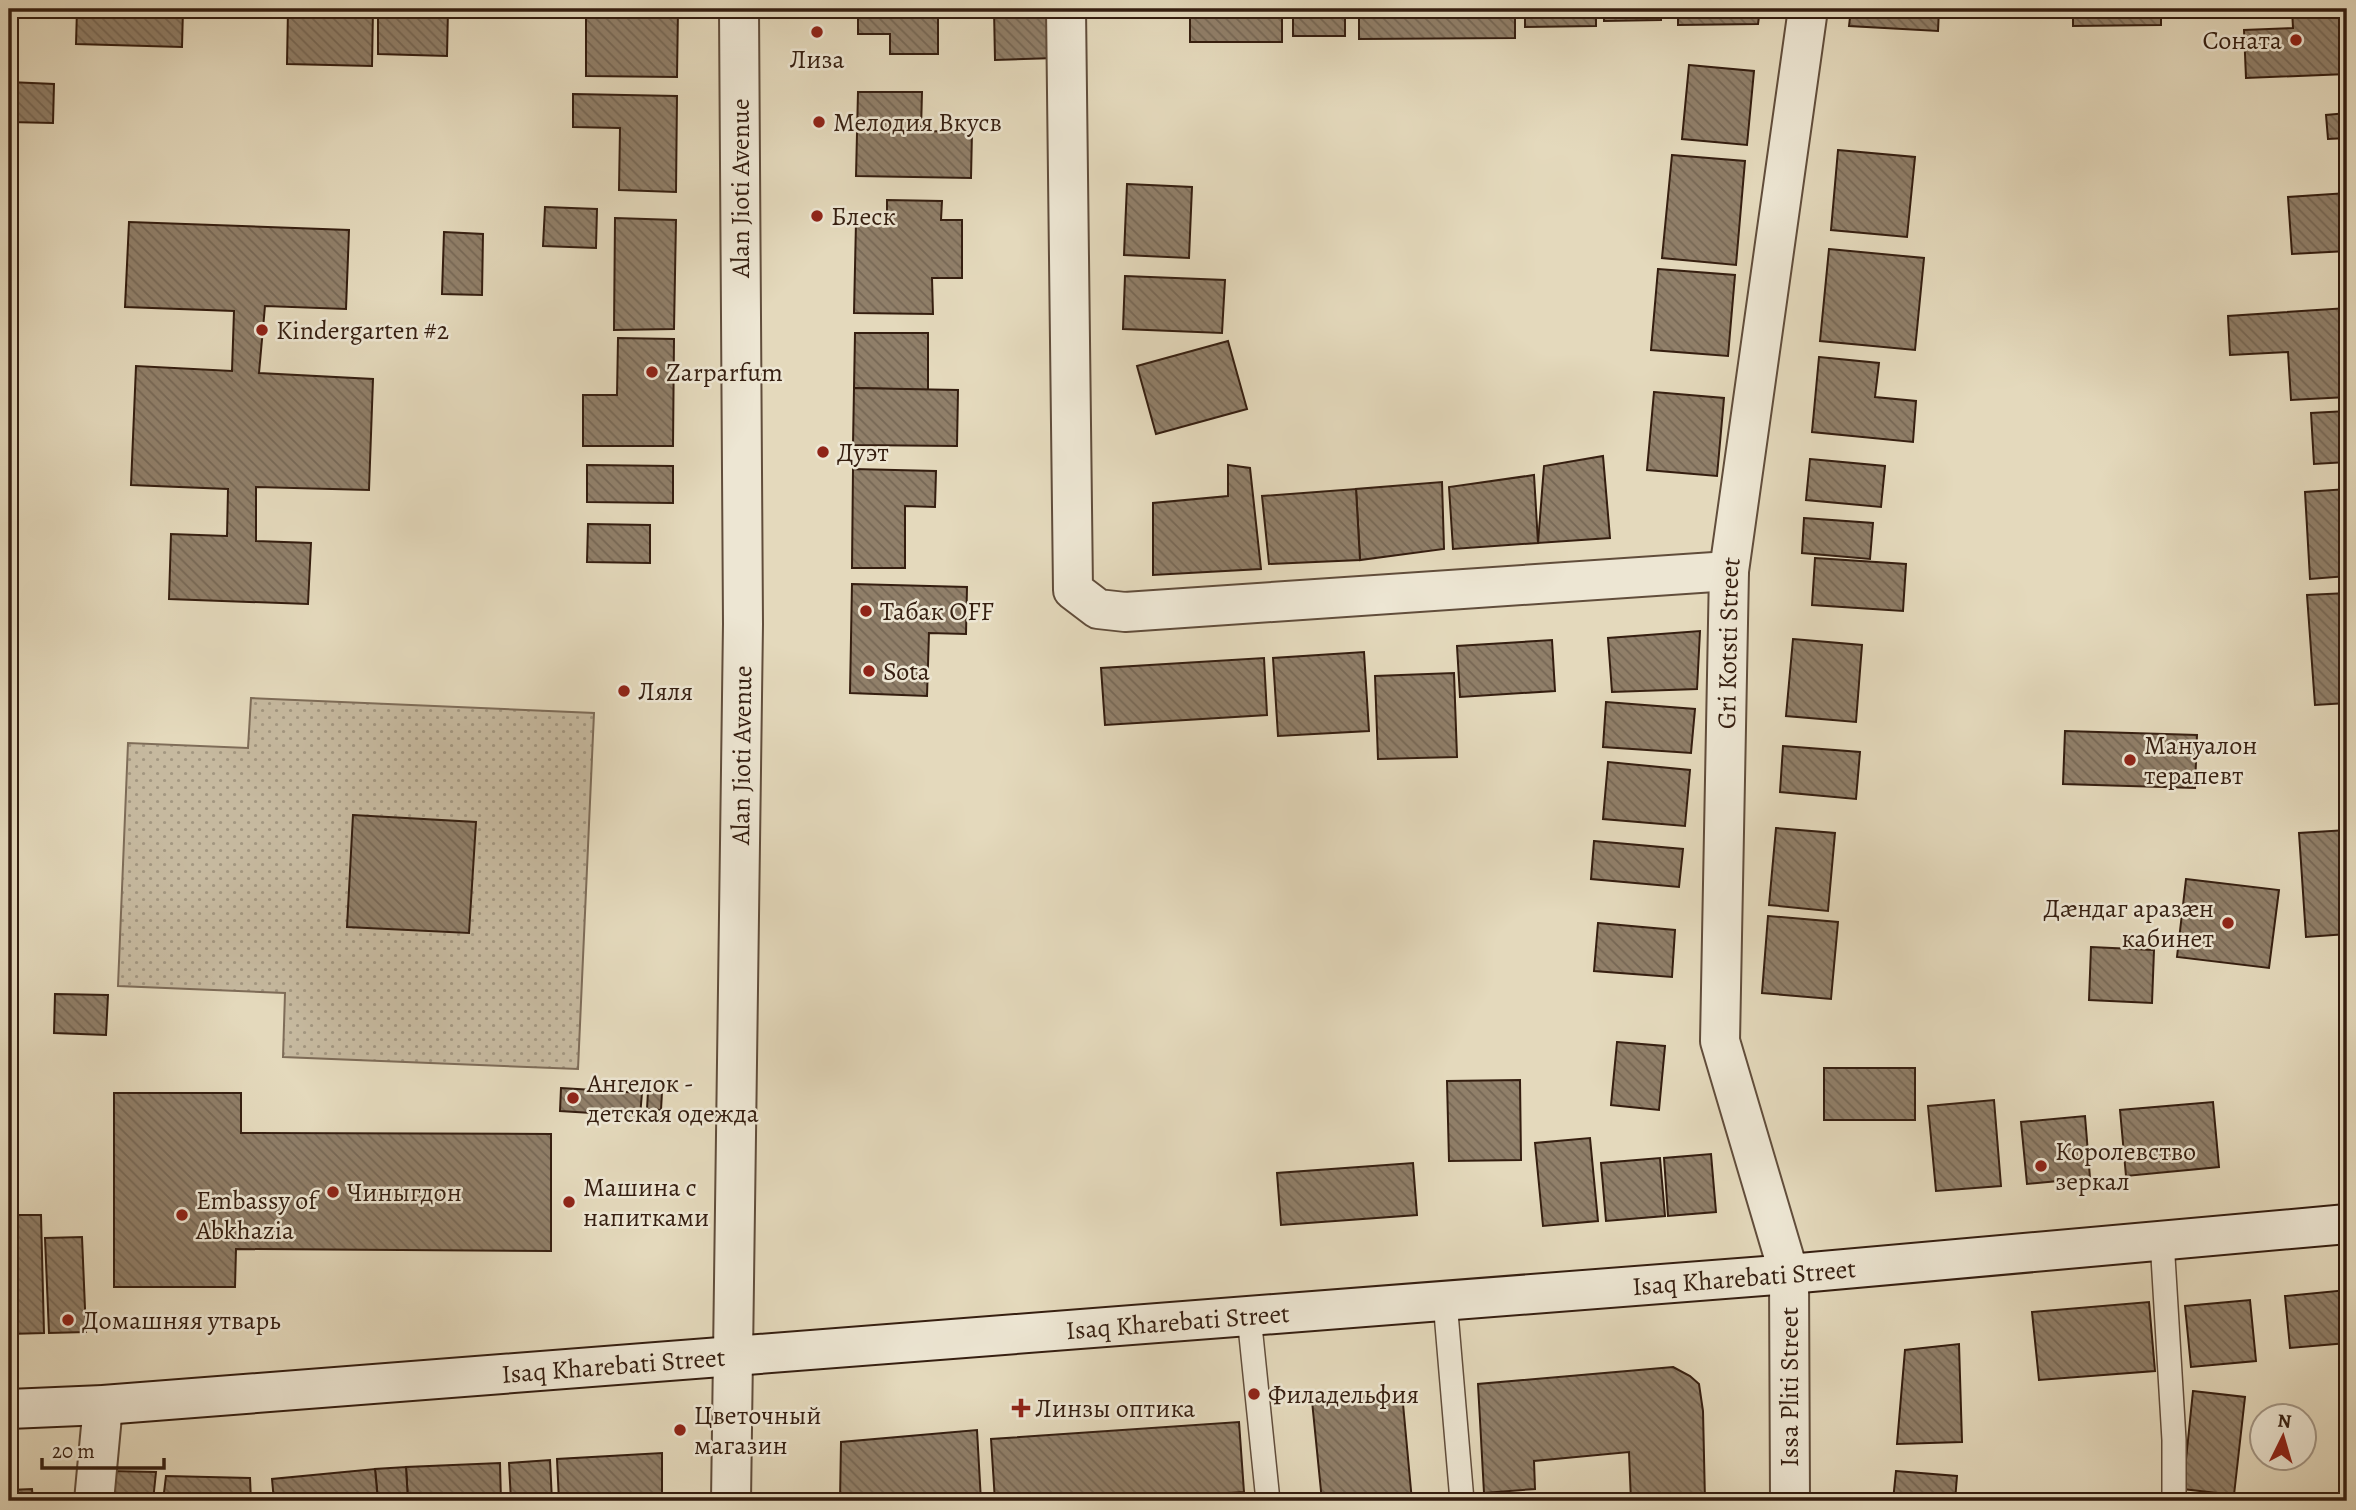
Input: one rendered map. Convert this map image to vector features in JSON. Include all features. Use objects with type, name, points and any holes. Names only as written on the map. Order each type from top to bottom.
[{"type":"street","name":"Alan Jioti Avenue","points":[[731,1501],[743,624],[739,9]]},
{"type":"street","points":[[1066,9],[1073,590],[1098,609],[1125,612],[1729,572]]},
{"type":"street","name":"Gri Kotsti Street","points":[[1788,1274],[1720,1041],[1729,572],[1808,9]]},
{"type":"street","name":"Isaq Kharebati Street","points":[[9,1409],[103,1405],[1788,1274],[2347,1224]]},
{"type":"street","name":"Issa Pliti Street","points":[[1788,1274],[1790,1501]]},
{"type":"street","points":[[94,1501],[103,1405]]},
{"type":"lane","points":[[2162,1240],[2174,1440],[2174,1501]]},
{"type":"lane","points":[[1446,1301],[1462,1501]]},
{"type":"lane","points":[[1250,1316],[1268,1501]]},
{"type":"shaded area","points":[[251,698],[594,713],[578,1069],[283,1057],[285,993],[118,986],[128,743],[248,748]]},
{"type":"building","points":[[77,9],[183,9],[182,47],[76,44]]},
{"type":"building","points":[[264,9],[264,12],[199,11]]},
{"type":"building","points":[[288,9],[373,9],[372,66],[287,64]]},
{"type":"building","points":[[378,9],[448,9],[447,56],[378,54]]},
{"type":"building","points":[[586,9],[678,9],[677,77],[586,76]]},
{"type":"building","points":[[858,9],[938,9],[938,54],[890,54],[890,34],[858,34]]},
{"type":"building","points":[[994,9],[1054,9],[1055,58],[995,60]]},
{"type":"building","points":[[1190,9],[1282,9],[1282,42],[1190,42]]},
{"type":"building","points":[[1293,9],[1345,9],[1345,36],[1293,36]]},
{"type":"building","points":[[1359,9],[1515,9],[1515,38],[1359,39]]},
{"type":"building","points":[[1525,9],[1596,9],[1596,26],[1525,27]]},
{"type":"building","points":[[1604,9],[1661,9],[1661,20],[1604,21]]},
{"type":"building","points":[[1678,9],[1760,9],[1758,24],[1678,25]]},
{"type":"building","points":[[1851,9],[1939,9],[1938,31],[1849,26]]},
{"type":"building","points":[[2073,9],[2161,9],[2161,25],[2073,26]]},
{"type":"building","points":[[2175,9],[2255,9],[2255,12],[2175,12]]},
{"type":"building","name":"Соната","points":[[2292,9],[2344,9],[2347,74],[2246,78],[2244,30],[2293,28]]},
{"type":"building","points":[[1689,65],[1754,71],[1747,145],[1682,139]]},
{"type":"building","points":[[9,82],[54,84],[53,123],[9,122]]},
{"type":"building","points":[[858,92],[922,92],[921,131],[972,132],[971,178],[856,176]]},
{"type":"building","points":[[573,94],[677,96],[676,192],[619,190],[620,128],[573,127]]},
{"type":"building","points":[[2347,113],[2347,138],[2328,139],[2326,115]]},
{"type":"building","points":[[1838,150],[1915,157],[1907,237],[1831,230]]},
{"type":"building","points":[[1672,155],[1745,161],[1736,265],[1662,258]]},
{"type":"building","points":[[1127,184],[1192,187],[1189,258],[1124,255]]},
{"type":"building","points":[[2347,193],[2347,251],[2292,254],[2288,197]]},
{"type":"building","points":[[887,200],[942,201],[941,220],[962,220],[962,278],[932,278],[933,314],[854,313],[856,222],[887,223]]},
{"type":"building","points":[[545,207],[597,209],[596,248],[543,246]]},
{"type":"building","points":[[615,218],[676,220],[674,329],[614,330]]},
{"type":"building","points":[[129,222],[349,230],[346,309],[265,306],[259,373],[373,379],[369,490],[256,487],[256,541],[311,543],[308,604],[169,599],[171,534],[227,536],[228,489],[131,485],[136,366],[232,371],[234,311],[125,307]]},
{"type":"building","points":[[444,232],[483,234],[482,295],[442,294]]},
{"type":"building","points":[[1829,249],[1924,258],[1915,350],[1820,341]]},
{"type":"building","points":[[1658,269],[1735,275],[1728,356],[1651,350]]},
{"type":"building","points":[[1125,276],[1225,280],[1222,333],[1123,329]]},
{"type":"building","points":[[2347,308],[2347,397],[2291,400],[2288,352],[2230,355],[2228,316]]},
{"type":"building","points":[[855,333],[928,333],[928,390],[854,388]]},
{"type":"building","points":[[618,338],[674,339],[673,446],[583,446],[583,395],[617,395]]},
{"type":"building","points":[[1228,341],[1247,409],[1156,434],[1137,366]]},
{"type":"building","points":[[1819,357],[1879,363],[1875,397],[1916,401],[1913,442],[1812,432]]},
{"type":"building","points":[[854,388],[958,390],[957,446],[853,445]]},
{"type":"building","points":[[1654,392],[1724,398],[1717,476],[1647,470]]},
{"type":"building","points":[[2347,411],[2347,462],[2314,464],[2311,413]]},
{"type":"building","points":[[1603,456],[1610,538],[1538,543],[1544,466]]},
{"type":"building","points":[[1810,459],[1885,466],[1881,507],[1806,500]]},
{"type":"building","points":[[587,465],[673,466],[673,503],[587,502]]},
{"type":"building","points":[[1228,465],[1250,468],[1261,569],[1153,575],[1153,503],[1228,496]]},
{"type":"building","points":[[853,469],[936,471],[935,507],[905,506],[905,568],[852,568]]},
{"type":"building","points":[[1534,475],[1538,543],[1453,549],[1449,487]]},
{"type":"building","points":[[1442,482],[1444,549],[1360,560],[1356,489]]},
{"type":"building","points":[[1356,489],[1360,560],[1269,564],[1262,496]]},
{"type":"building","points":[[2347,489],[2347,576],[2310,579],[2305,492]]},
{"type":"building","points":[[1804,518],[1873,523],[1870,559],[1802,553]]},
{"type":"building","points":[[588,524],[650,525],[650,563],[587,562]]},
{"type":"building","points":[[1815,558],[1906,564],[1903,611],[1812,605]]},
{"type":"building","points":[[852,584],[967,587],[966,634],[929,633],[927,696],[850,693]]},
{"type":"building","points":[[2347,593],[2347,703],[2315,705],[2307,595]]},
{"type":"building","points":[[1700,631],[1697,689],[1612,692],[1608,638]]},
{"type":"building","points":[[1793,639],[1862,645],[1856,722],[1786,716]]},
{"type":"building","points":[[1552,640],[1555,691],[1460,697],[1457,646]]},
{"type":"building","points":[[1364,652],[1369,731],[1278,736],[1273,658]]},
{"type":"building","points":[[1264,658],[1267,715],[1105,725],[1101,668]]},
{"type":"building","points":[[1454,673],[1457,757],[1378,759],[1375,676]]},
{"type":"building","points":[[1606,702],[1695,709],[1691,753],[1603,747]]},
{"type":"building","name":"Мануалон терапевт","points":[[2065,731],[2197,735],[2195,788],[2063,784]]},
{"type":"building","points":[[1783,746],[1860,752],[1856,799],[1780,792]]},
{"type":"building","points":[[1608,762],[1690,770],[1685,826],[1603,819]]},
{"type":"building","points":[[353,815],[476,822],[469,933],[347,927]]},
{"type":"building","points":[[1776,828],[1835,833],[1828,911],[1769,905]]},
{"type":"building","points":[[2347,830],[2347,934],[2306,937],[2299,833]]},
{"type":"building","points":[[1594,841],[1683,849],[1679,887],[1591,879]]},
{"type":"building","name":"Дæндаг аразæн кабинет","points":[[2186,879],[2279,890],[2269,968],[2177,957]]},
{"type":"building","points":[[1768,916],[1838,922],[1831,999],[1762,993]]},
{"type":"building","points":[[1598,923],[1675,930],[1672,977],[1594,971]]},
{"type":"building","points":[[2091,947],[2154,950],[2152,1003],[2089,1000]]},
{"type":"building","points":[[55,994],[108,995],[106,1035],[54,1033]]},
{"type":"building","points":[[1617,1042],[1665,1046],[1659,1110],[1611,1105]]},
{"type":"building","points":[[1824,1068],[1915,1068],[1915,1120],[1824,1120]]},
{"type":"building","points":[[1520,1080],[1521,1160],[1449,1161],[1447,1081]]},
{"type":"building","points":[[561,1088],[642,1093],[640,1116],[560,1111]]},
{"type":"building","points":[[648,1092],[662,1092],[661,1110],[647,1109]]},
{"type":"building","name":"Чиныгдон","points":[[114,1093],[241,1093],[241,1133],[551,1134],[551,1251],[236,1249],[235,1287],[114,1287]]},
{"type":"building","points":[[1994,1100],[2001,1186],[1936,1191],[1928,1106]]},
{"type":"building","points":[[2213,1102],[2219,1167],[2126,1176],[2120,1110]]},
{"type":"building","points":[[2085,1116],[2090,1178],[2027,1184],[2021,1122]]},
{"type":"building","points":[[1590,1138],[1598,1221],[1543,1226],[1535,1143]]},
{"type":"building","points":[[1711,1154],[1716,1212],[1668,1216],[1664,1158]]},
{"type":"building","points":[[1660,1158],[1665,1216],[1606,1221],[1601,1163]]},
{"type":"building","points":[[1413,1163],[1417,1215],[1281,1225],[1277,1173]]},
{"type":"building","points":[[9,1215],[41,1215],[44,1333],[9,1334]]},
{"type":"building","points":[[82,1237],[86,1332],[49,1333],[45,1238]]},
{"type":"building","points":[[2347,1290],[2347,1343],[2290,1348],[2285,1296]]},
{"type":"building","points":[[2250,1300],[2256,1361],[2191,1367],[2185,1306]]},
{"type":"building","points":[[2149,1302],[2155,1371],[2039,1380],[2032,1312]]},
{"type":"building","points":[[1959,1344],[1962,1442],[1897,1444],[1905,1350]]},
{"type":"building","points":[[1673,1367],[1699,1384],[1703,1411],[1705,1501],[1631,1501],[1629,1452],[1534,1461],[1535,1489],[1484,1493],[1478,1384]]},
{"type":"building","points":[[2193,1391],[2245,1397],[2234,1495],[2183,1489]]},
{"type":"building","points":[[1402,1393],[1412,1501],[1322,1501],[1312,1401]]},
{"type":"building","points":[[1239,1422],[1244,1492],[1105,1501],[995,1501],[991,1439]]},
{"type":"building","points":[[977,1430],[981,1501],[840,1501],[841,1442]]},
{"type":"building","points":[[662,1453],[662,1501],[559,1501],[557,1459]]},
{"type":"building","points":[[550,1460],[552,1501],[511,1501],[509,1463]]},
{"type":"building","points":[[500,1463],[501,1501],[408,1501],[406,1467]]},
{"type":"building","points":[[406,1467],[408,1501],[378,1501],[375,1469]]},
{"type":"building","points":[[375,1469],[378,1501],[274,1501],[272,1479]]},
{"type":"building","points":[[110,1471],[156,1472],[153,1501],[110,1501]]},
{"type":"building","points":[[1896,1471],[1957,1476],[1955,1501],[1893,1501]]},
{"type":"building","points":[[166,1476],[250,1478],[251,1501],[163,1501]]},
{"type":"building","points":[[32,1489],[33,1501],[9,1501],[9,1490]]},
{"type":"place","name":"Лиза","points":[[817,32]]},
{"type":"place","name":"Соната","points":[[2296,40]]},
{"type":"place","name":"Мелодия Вкусв","points":[[819,122]]},
{"type":"place","name":"Блеск","points":[[817,216]]},
{"type":"place","name":"Kindergarten #2","points":[[262,330]]},
{"type":"place","name":"Zarparfum","points":[[652,372]]},
{"type":"place","name":"Дуэт","points":[[823,452]]},
{"type":"place","name":"Табак OFF","points":[[866,611]]},
{"type":"place","name":"Sota","points":[[869,671]]},
{"type":"place","name":"Ляля","points":[[624,691]]},
{"type":"place","name":"Мануалон терапевт","points":[[2130,760]]},
{"type":"place","name":"Дæндаг аразæн кабинет","points":[[2228,923]]},
{"type":"place","name":"Ангелок - детская одежда","points":[[573,1098]]},
{"type":"place","name":"Королевство зеркал","points":[[2041,1166]]},
{"type":"place","name":"Чиныгдон","points":[[333,1192]]},
{"type":"place","name":"Машина с напитками","points":[[569,1202]]},
{"type":"place","name":"Embassy of Abkhazia","points":[[182,1215]]},
{"type":"place","name":"Домашняя утварь","points":[[68,1320]]},
{"type":"place","name":"Филадельфия","points":[[1254,1394]]},
{"type":"place","name":"Линзы оптика","points":[[1021,1408]]},
{"type":"place","name":"Цветочный магазин","points":[[680,1430]]}]
